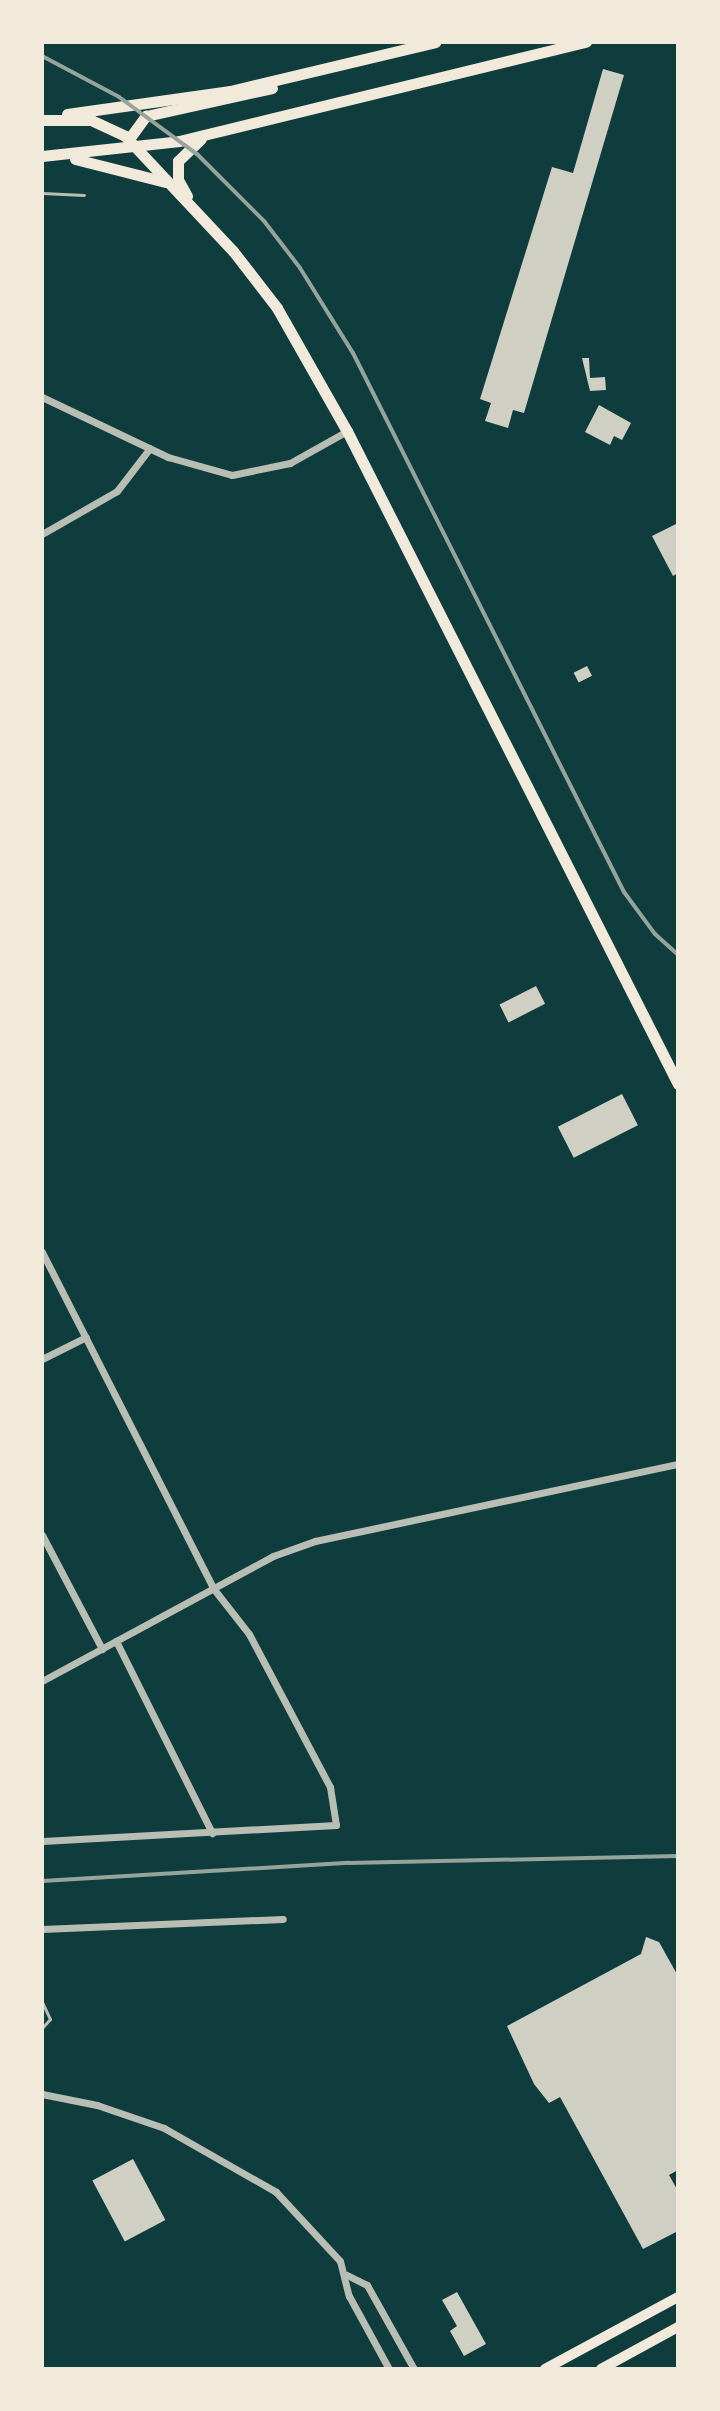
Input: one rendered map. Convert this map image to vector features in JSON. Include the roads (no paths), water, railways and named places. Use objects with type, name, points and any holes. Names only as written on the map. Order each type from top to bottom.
[{"type":"main road","points":[[42,119],[301,76],[435,42]]},
{"type":"main road","points":[[42,156],[209,134],[586,42]]},
{"type":"main road","points":[[132,144],[146,116],[266,91],[301,76]]},
{"type":"main road","points":[[42,119],[103,123],[132,144],[201,217],[277,308],[347,431],[678,1084]]},
{"type":"main road","points":[[201,217],[176,172],[182,155],[209,134]]},
{"type":"main road","points":[[58,156],[167,182]]},
{"type":"main road","points":[[545,2369],[678,2297]]},
{"type":"main road","points":[[601,2369],[678,2327]]},
{"type":"street","points":[[42,397],[150,448],[206,470],[260,473],[347,431]]},
{"type":"street","points":[[42,534],[117,491],[150,448]]},
{"type":"street","points":[[42,1252],[213,1588],[249,1634],[330,1787],[336,1825],[42,1841]]},
{"type":"street","points":[[42,1359],[86,1337]]},
{"type":"street","points":[[42,1681],[273,1556],[343,1532],[678,1464]]},
{"type":"street","points":[[42,1535],[102,1649]]},
{"type":"street","points":[[116,1641],[212,1833]]},
{"type":"street","points":[[42,1929],[283,1919]]},
{"type":"street","points":[[42,2094],[155,2124],[210,2150],[276,2192],[320,2234],[347,2275],[349,2296],[389,2369]]},
{"type":"street","points":[[347,2275],[367,2285],[414,2369]]},
{"type":"lane","points":[[42,193],[84,195]]},
{"type":"lane","points":[[42,2002],[50,2019],[42,2028]]},
{"type":"railway","points":[[42,56],[119,97],[197,154],[264,221],[300,268],[353,353],[624,892],[655,934],[678,955]]},
{"type":"railway","points":[[42,1881],[348,1863],[678,1856]]}]
